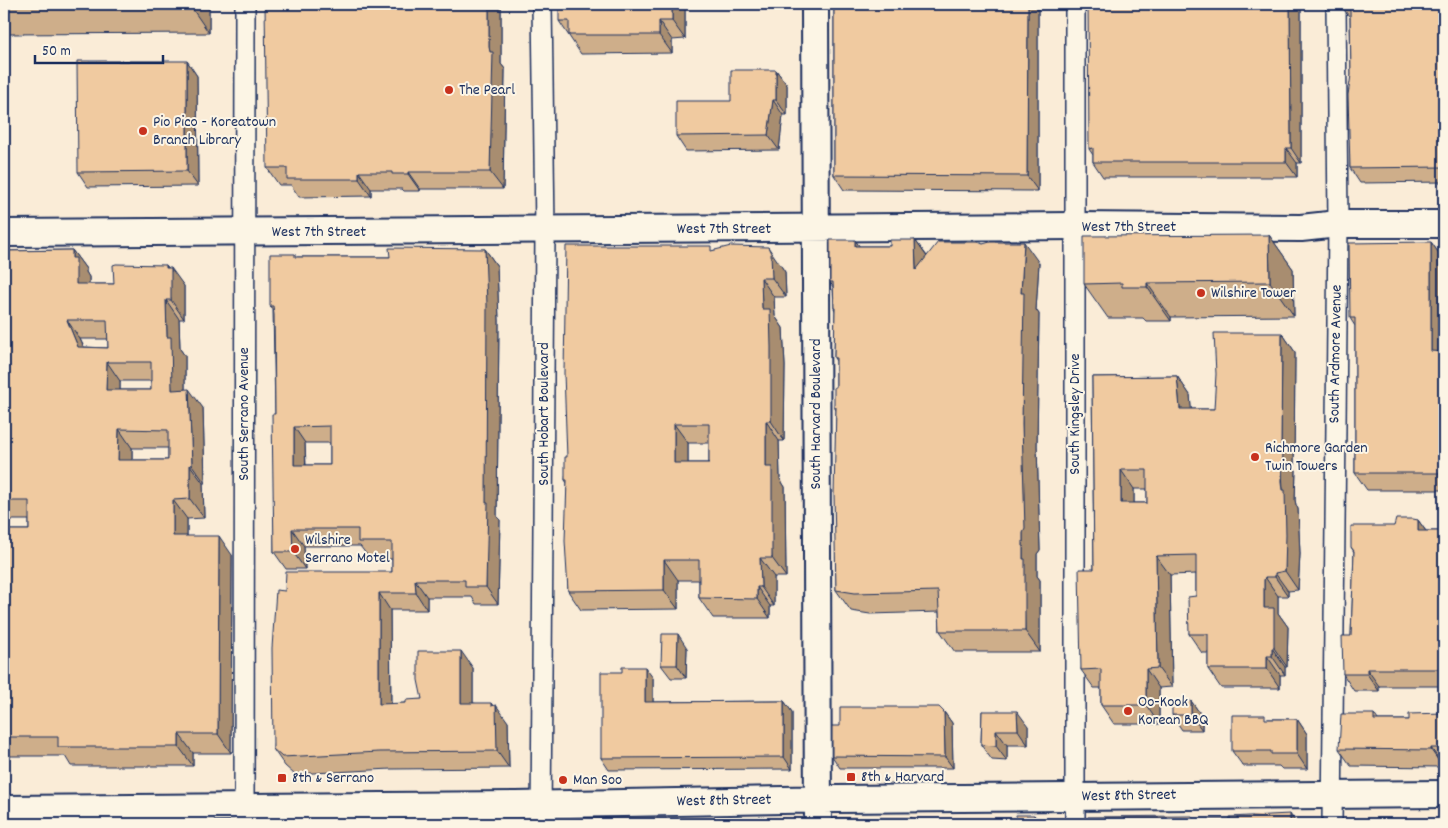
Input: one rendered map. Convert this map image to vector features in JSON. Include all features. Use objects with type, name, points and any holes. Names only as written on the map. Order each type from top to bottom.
[{"type":"street","name":"South Serrano Avenue","points":[[244,816],[245,4]]},
{"type":"street","name":"South Hobart Boulevard","points":[[541,815],[545,230],[542,4]]},
{"type":"street","name":"South Harvard Boulevard","points":[[815,4],[814,228],[818,824]]},
{"type":"street","name":"South Kingsley Drive","points":[[1075,4],[1075,824]]},
{"type":"street","name":"South Ardmore Avenue","points":[[1332,824],[1338,224],[1336,4]]},
{"type":"street","name":"West 7th Street","points":[[4,233],[1076,226],[1301,228],[1338,224],[1444,224]]},
{"type":"street","name":"West 8th Street","points":[[4,809],[244,816],[541,815],[819,799],[1444,794]]},
{"type":"building","points":[[265,4],[489,4],[489,47],[490,52],[493,52],[490,172],[408,172],[408,174],[392,174],[392,172],[359,172],[359,179],[287,179],[287,168],[267,168]]},
{"type":"building","points":[[559,4],[672,4],[672,21],[659,21],[659,35],[569,35],[569,21],[559,21]]},
{"type":"building","points":[[834,4],[1028,4],[1027,176],[834,175]]},
{"type":"building","points":[[1088,4],[1290,4],[1291,148],[1286,148],[1286,162],[1093,162],[1093,148],[1089,149]]},
{"type":"building","points":[[1344,4],[1444,4],[1444,167],[1350,168],[1348,95],[1351,75],[1350,10],[1344,10]]},
{"type":"building","name":"Pio Pico - Koreatown Branch Library","points":[[77,61],[187,61],[187,171],[78,172]]},
{"type":"building","points":[[731,70],[776,70],[776,100],[773,100],[768,135],[676,136],[676,101],[731,101]]},
{"type":"building","points":[[1269,235],[1270,282],[1147,283],[1147,287],[1122,287],[1122,283],[1084,284],[1084,236]]},
{"type":"building","points":[[830,240],[855,240],[855,246],[890,246],[890,240],[915,240],[916,270],[938,242],[978,242],[983,244],[990,242],[1024,242],[1021,293],[1024,293],[1022,424],[1025,631],[940,631],[938,591],[855,593],[836,590],[834,494],[836,407],[834,407],[834,387],[836,387],[836,358],[834,358],[835,308],[833,282],[830,282]]},
{"type":"building","points":[[1431,242],[1431,351],[1444,352],[1444,473],[1355,473],[1355,318],[1350,318],[1349,243]]},
{"type":"building","points":[[566,246],[711,246],[711,251],[731,246],[768,247],[771,253],[772,278],[761,278],[762,309],[770,309],[771,421],[766,421],[766,467],[772,467],[772,558],[760,558],[761,587],[757,587],[757,599],[699,598],[699,560],[664,560],[664,590],[568,591],[565,541],[567,480],[565,480],[565,457],[567,457],[564,373]],"holes":[[[674,424],[709,424],[709,463],[674,463]]]},
{"type":"building","points":[[389,248],[485,249],[487,305],[486,503],[488,503],[486,587],[465,587],[465,580],[415,580],[416,593],[379,593],[379,704],[406,703],[406,700],[422,699],[418,680],[418,651],[461,651],[461,703],[491,703],[491,706],[496,705],[497,751],[379,752],[282,757],[273,749],[272,648],[276,590],[285,591],[286,572],[392,572],[392,542],[358,542],[358,529],[292,529],[293,552],[274,552],[272,414],[275,414],[274,315],[273,306],[270,306],[270,254],[295,254],[295,257],[390,257]],"holes":[[[330,426],[330,465],[294,465],[294,427]]]},
{"type":"building","points":[[72,250],[72,258],[76,258],[76,284],[114,284],[113,265],[116,264],[166,265],[166,268],[171,268],[171,300],[166,300],[167,337],[171,337],[172,390],[189,389],[192,465],[190,465],[190,499],[173,500],[173,536],[219,536],[218,734],[179,734],[179,747],[58,747],[58,737],[4,737],[4,530],[29,530],[29,501],[4,501],[4,251]],"holes":[[[67,320],[107,320],[108,348],[78,347]],[[107,362],[151,362],[151,390],[106,390]],[[119,429],[168,430],[168,460],[118,460]]]},
{"type":"building","points":[[1214,333],[1282,333],[1281,450],[1283,451],[1282,481],[1283,490],[1285,490],[1285,571],[1275,573],[1275,577],[1265,577],[1264,580],[1264,608],[1274,608],[1274,648],[1272,648],[1272,656],[1267,656],[1267,669],[1208,669],[1208,634],[1189,634],[1188,597],[1196,596],[1196,555],[1156,556],[1158,668],[1146,669],[1146,705],[1101,705],[1101,669],[1081,670],[1079,569],[1094,569],[1092,377],[1177,376],[1180,409],[1214,409],[1216,374]],"holes":[[[1121,470],[1147,470],[1147,503],[1121,503]]]},
{"type":"building","points":[[1396,519],[1418,520],[1418,531],[1444,531],[1444,669],[1367,669],[1367,674],[1343,674],[1342,636],[1351,636],[1354,551],[1351,547],[1351,526],[1394,526]]},
{"type":"building","points":[[662,634],[678,634],[677,665],[661,665]]},
{"type":"building","points":[[622,667],[645,667],[645,702],[784,701],[784,757],[601,758],[601,672],[622,672]]},
{"type":"building","points":[[1172,701],[1191,701],[1191,715],[1172,715]]},
{"type":"building","points":[[840,707],[939,707],[944,712],[945,757],[832,756],[832,726],[840,726]]},
{"type":"building","points":[[982,711],[1017,711],[1018,730],[996,730],[996,746],[981,745]]},
{"type":"building","points":[[1444,713],[1444,748],[1431,748],[1431,750],[1339,749],[1341,714],[1374,714],[1374,720],[1409,720],[1409,714]]},
{"type":"building","points":[[1232,715],[1265,715],[1265,719],[1297,719],[1297,754],[1271,754],[1271,751],[1232,751]]},
{"type":"building","points":[[1290,814],[1290,824],[1088,824],[1088,817],[1192,816],[1192,820],[1230,820],[1230,817]]},
{"type":"building","points":[[1016,815],[1034,815],[1034,824],[983,824],[983,819],[1016,819]]},
{"type":"building","points":[[834,818],[912,818],[912,824],[828,824]]},
{"type":"building","points":[[680,820],[778,821],[780,824],[680,824]]},
{"type":"building","points":[[494,821],[494,824],[276,824],[276,823]]},
{"type":"place","name":"The Pearl","points":[[449,90]]},
{"type":"place","name":"Pio Pico - Koreatown Branch Library","points":[[143,131]]},
{"type":"place","name":"Wilshire Tower","points":[[1201,293]]},
{"type":"place","name":"Richmore Garden Twin Towers","points":[[1255,457]]},
{"type":"place","name":"Wilshire Serrano Motel","points":[[295,549]]},
{"type":"place","name":"Oo-Kook Korean BBQ","points":[[1128,711]]},
{"type":"place","name":"8th & Harvard","points":[[851,777]]},
{"type":"place","name":"8th & Serrano","points":[[282,778]]},
{"type":"place","name":"Man Soo","points":[[563,780]]}]
